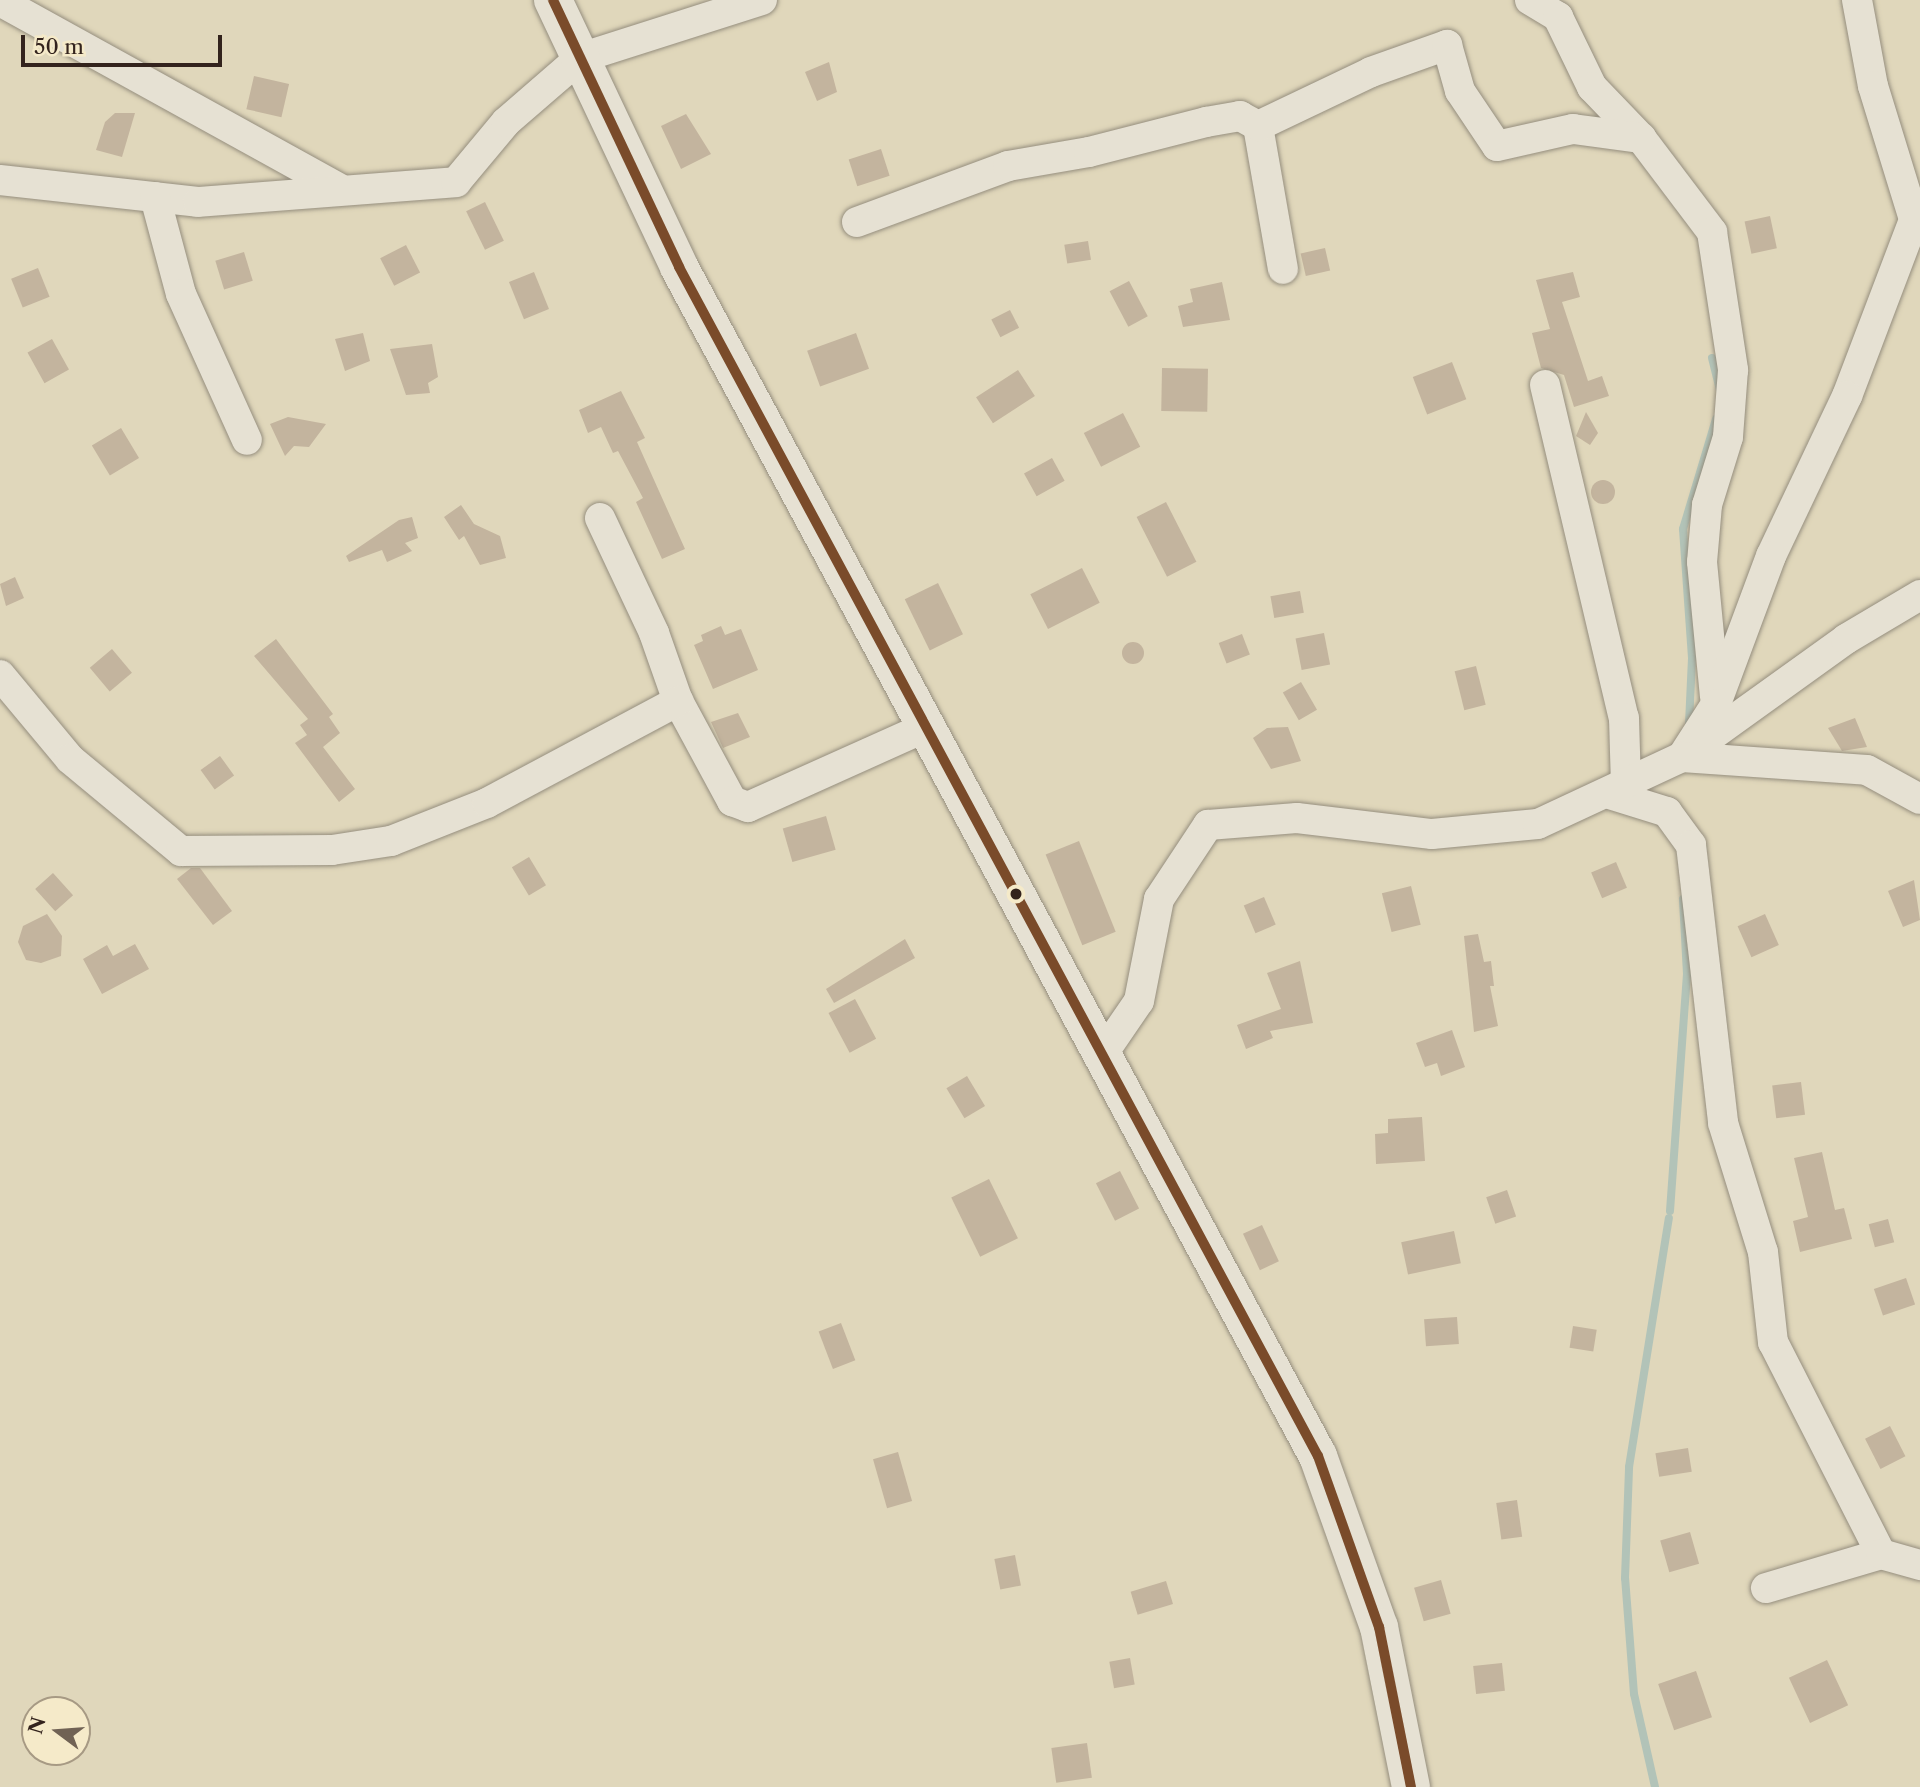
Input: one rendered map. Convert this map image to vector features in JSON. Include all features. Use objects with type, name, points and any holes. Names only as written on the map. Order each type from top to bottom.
[{"type":"street","points":[[553,0],[679,267],[1318,1456],[1379,1627],[1410,1787]]},
{"type":"street","points":[[0,180],[198,202],[339,188],[456,182],[506,122],[580,58],[762,0]]},
{"type":"street","points":[[1530,0],[1558,17],[1592,87],[1641,138],[1712,232],[1733,370],[1728,436],[1707,505],[1702,562],[1716,704]]},
{"type":"street","points":[[1682,757],[1716,704],[1771,556],[1847,396],[1917,211],[1873,86],[1857,0]]},
{"type":"street","points":[[0,1],[339,188]]},
{"type":"street","points":[[1258,126],[1371,72],[1447,46],[1460,91],[1497,146],[1573,129],[1641,138]]},
{"type":"street","points":[[857,222],[1008,166],[1240,116],[1258,126]]},
{"type":"street","points":[[1258,126],[1283,270]]},
{"type":"street","points":[[155,197],[181,294],[247,440]]},
{"type":"street","points":[[1545,385],[1624,718],[1616,789]]},
{"type":"street","points":[[600,518],[654,633],[678,701],[732,801],[748,807],[926,727]]},
{"type":"street","points":[[1102,1055],[1139,1001],[1158,899],[1208,825],[1297,818],[1433,834],[1538,824],[1682,757],[1846,639],[1920,595]]},
{"type":"street","points":[[0,675],[70,759],[180,851],[332,850],[391,841],[487,803],[678,701]]},
{"type":"street","points":[[1682,757],[1867,770],[1920,799]]},
{"type":"street","points":[[1616,789],[1667,812],[1690,845],[1723,1123],[1763,1252],[1773,1342],[1881,1555]]},
{"type":"street","points":[[1766,1588],[1881,1555],[1920,1565]]},
{"type":"building","points":[[829,62],[837,92],[817,101],[805,72]]},
{"type":"building","points":[[254,76],[289,84],[281,117],[246,109]]},
{"type":"building","points":[[115,113],[135,113],[122,157],[96,150],[105,122]]},
{"type":"building","points":[[686,114],[711,154],[681,169],[661,126]]},
{"type":"building","points":[[881,149],[890,176],[857,186],[849,160]]},
{"type":"building","points":[[485,202],[504,241],[485,250],[466,211]]},
{"type":"building","points":[[1770,216],[1777,248],[1751,254],[1745,221]]},
{"type":"building","points":[[1088,241],[1091,260],[1067,264],[1064,245]]},
{"type":"building","points":[[406,245],[420,273],[394,286],[380,258]]},
{"type":"building","points":[[1325,248],[1330,270],[1306,276],[1301,254]]},
{"type":"building","points":[[244,252],[253,281],[224,289],[215,261]]},
{"type":"building","points":[[38,268],[50,297],[23,308],[11,279]]},
{"type":"building","points":[[534,272],[549,309],[524,319],[509,282]]},
{"type":"building","points":[[1573,272],[1580,297],[1562,302],[1588,381],[1602,376],[1609,396],[1574,407],[1564,375],[1541,368],[1532,333],[1550,329],[1536,280]]},
{"type":"building","points":[[1129,281],[1148,316],[1128,327],[1110,291]]},
{"type":"building","points":[[1222,282],[1230,320],[1183,327],[1178,306],[1193,302],[1190,289]]},
{"type":"building","points":[[1010,310],[1019,328],[1000,337],[991,320]]},
{"type":"building","points":[[363,333],[370,361],[345,371],[335,339]]},
{"type":"building","points":[[856,333],[869,369],[820,386],[807,351]]},
{"type":"building","points":[[52,339],[69,370],[44,383],[28,353]]},
{"type":"building","points":[[432,344],[438,377],[428,383],[430,393],[406,395],[390,349]]},
{"type":"building","points":[[1452,362],[1466,399],[1427,414],[1413,377]]},
{"type":"building","points":[[1162,368],[1208,369],[1207,412],[1161,411]]},
{"type":"building","points":[[1018,370],[1035,396],[993,423],[976,397]]},
{"type":"building","points":[[621,391],[645,438],[637,442],[685,549],[662,559],[636,502],[643,498],[618,451],[613,453],[601,427],[588,433],[579,410]]},
{"type":"building","points":[[1586,412],[1598,433],[1590,445],[1576,436]]},
{"type":"building","points":[[1123,413],[1140,447],[1101,467],[1084,433]]},
{"type":"building","points":[[288,417],[326,424],[309,447],[294,446],[285,456],[270,424]]},
{"type":"building","points":[[121,428],[139,458],[110,476],[92,446]]},
{"type":"building","points":[[1052,458],[1065,481],[1037,496],[1024,474]]},
{"type":"building","points":[[1603,480],[1612,483],[1615,492],[1612,501],[1603,504],[1594,501],[1591,492],[1594,483]]},
{"type":"building","points":[[1166,502],[1196,562],[1167,577],[1137,517]]},
{"type":"building","points":[[461,505],[474,524],[500,536],[506,558],[480,565],[464,536],[459,540],[444,517]]},
{"type":"building","points":[[412,517],[418,538],[405,543],[412,551],[387,562],[382,550],[349,562],[346,556],[399,520]]},
{"type":"building","points":[[1082,568],[1100,603],[1048,629],[1030,594]]},
{"type":"building","points":[[15,577],[24,598],[6,606],[0,584]]},
{"type":"building","points":[[938,583],[963,634],[930,650],[905,599]]},
{"type":"building","points":[[1300,591],[1304,613],[1274,618],[1270,596]]},
{"type":"building","points":[[721,626],[725,635],[741,629],[758,670],[713,689],[694,645],[703,641],[701,635]]},
{"type":"building","points":[[1324,633],[1330,664],[1302,670],[1296,639]]},
{"type":"building","points":[[1242,634],[1250,655],[1227,663],[1219,643]]},
{"type":"building","points":[[276,639],[333,714],[329,717],[340,733],[323,747],[355,789],[339,802],[295,743],[307,735],[300,725],[308,719],[254,656]]},
{"type":"building","points":[[1133,642],[1141,645],[1144,653],[1141,661],[1133,664],[1125,661],[1122,653],[1125,645]]},
{"type":"building","points":[[112,649],[132,673],[110,691],[90,668]]},
{"type":"building","points":[[1476,666],[1486,705],[1464,710],[1455,671]]},
{"type":"building","points":[[1301,682],[1317,710],[1299,720],[1283,692]]},
{"type":"building","points":[[738,713],[750,737],[723,748],[711,722]]},
{"type":"building","points":[[1855,718],[1867,747],[1842,751],[1828,728]]},
{"type":"building","points":[[1288,727],[1301,761],[1271,769],[1253,738],[1267,728]]},
{"type":"building","points":[[220,756],[234,775],[215,790],[201,770]]},
{"type":"building","points":[[826,816],[836,850],[792,862],[783,828]]},
{"type":"building","points":[[1079,841],[1116,932],[1082,945],[1046,854]]},
{"type":"building","points":[[529,857],[546,885],[529,896],[512,867]]},
{"type":"building","points":[[1616,862],[1627,888],[1602,898],[1591,873]]},
{"type":"building","points":[[191,868],[200,868],[232,911],[213,925],[177,879]]},
{"type":"building","points":[[53,873],[73,895],[55,911],[35,889]]},
{"type":"building","points":[[1914,880],[1920,920],[1903,927],[1888,891]]},
{"type":"building","points":[[1411,886],[1421,925],[1392,932],[1382,893]]},
{"type":"building","points":[[1264,897],[1276,925],[1255,933],[1244,906]]},
{"type":"building","points":[[47,914],[62,936],[61,956],[41,963],[26,960],[18,942],[23,926]]},
{"type":"building","points":[[1765,914],[1779,945],[1751,957],[1738,926]]},
{"type":"building","points":[[1478,934],[1484,962],[1491,961],[1494,986],[1490,986],[1498,1026],[1474,1032],[1464,936]]},
{"type":"building","points":[[905,939],[915,958],[834,1003],[826,989]]},
{"type":"building","points":[[135,944],[149,969],[102,994],[83,959],[107,945],[113,956]]},
{"type":"building","points":[[1300,961],[1313,1023],[1270,1031],[1273,1038],[1246,1049],[1237,1025],[1281,1009],[1267,973]]},
{"type":"building","points":[[855,999],[876,1039],[850,1053],[829,1013]]},
{"type":"building","points":[[1452,1030],[1465,1067],[1441,1076],[1437,1063],[1425,1067],[1416,1043]]},
{"type":"building","points":[[967,1076],[985,1106],[964,1118],[946,1088]]},
{"type":"building","points":[[1801,1082],[1805,1115],[1776,1118],[1772,1086]]},
{"type":"building","points":[[1422,1117],[1425,1161],[1376,1164],[1375,1134],[1388,1133],[1388,1119]]},
{"type":"building","points":[[1822,1152],[1835,1210],[1844,1208],[1852,1239],[1800,1252],[1793,1221],[1808,1217],[1794,1158]]},
{"type":"building","points":[[1120,1171],[1139,1208],[1115,1221],[1096,1183]]},
{"type":"building","points":[[989,1179],[1018,1238],[980,1257],[951,1197]]},
{"type":"building","points":[[1507,1190],[1516,1216],[1495,1224],[1486,1197]]},
{"type":"building","points":[[1888,1219],[1894,1242],[1875,1247],[1869,1224]]},
{"type":"building","points":[[1262,1225],[1279,1261],[1260,1270],[1243,1234]]},
{"type":"building","points":[[1454,1231],[1461,1263],[1408,1275],[1401,1242]]},
{"type":"building","points":[[1906,1278],[1915,1304],[1883,1316],[1874,1289]]},
{"type":"building","points":[[1457,1317],[1459,1344],[1426,1346],[1424,1319]]},
{"type":"building","points":[[841,1323],[855,1360],[833,1369],[819,1332]]},
{"type":"building","points":[[1573,1326],[1597,1330],[1593,1351],[1570,1348]]},
{"type":"building","points":[[1890,1426],[1905,1456],[1880,1469],[1865,1439]]},
{"type":"building","points":[[1688,1448],[1692,1472],[1659,1477],[1655,1453]]},
{"type":"building","points":[[898,1452],[912,1501],[887,1508],[873,1459]]},
{"type":"building","points":[[1517,1500],[1522,1537],[1501,1540],[1496,1503]]},
{"type":"building","points":[[1690,1532],[1699,1564],[1669,1572],[1660,1541]]},
{"type":"building","points":[[1015,1555],[1021,1585],[1000,1589],[994,1559]]},
{"type":"building","points":[[1441,1580],[1451,1614],[1424,1621],[1414,1588]]},
{"type":"building","points":[[1166,1581],[1173,1604],[1138,1615],[1131,1592]]},
{"type":"building","points":[[1130,1658],[1135,1685],[1114,1688],[1109,1662]]},
{"type":"building","points":[[1827,1660],[1848,1705],[1810,1723],[1789,1678]]},
{"type":"building","points":[[1502,1663],[1505,1691],[1476,1694],[1473,1666]]},
{"type":"building","points":[[1696,1671],[1712,1717],[1674,1730],[1658,1684]]},
{"type":"building","points":[[1087,1743],[1092,1778],[1056,1783],[1051,1748]]},
{"type":"waterway","points":[[1712,358],[1720,389]]},
{"type":"waterway","points":[[1689,724],[1692,658],[1683,529],[1716,419]]},
{"type":"waterway","points":[[1670,1211],[1687,974],[1683,899]]},
{"type":"waterway","points":[[1655,1787],[1634,1694],[1625,1578],[1629,1467],[1669,1218]]},
{"type":"transit line","points":[[553,0],[679,267],[1318,1456],[1379,1627],[1411,1787]]}]
